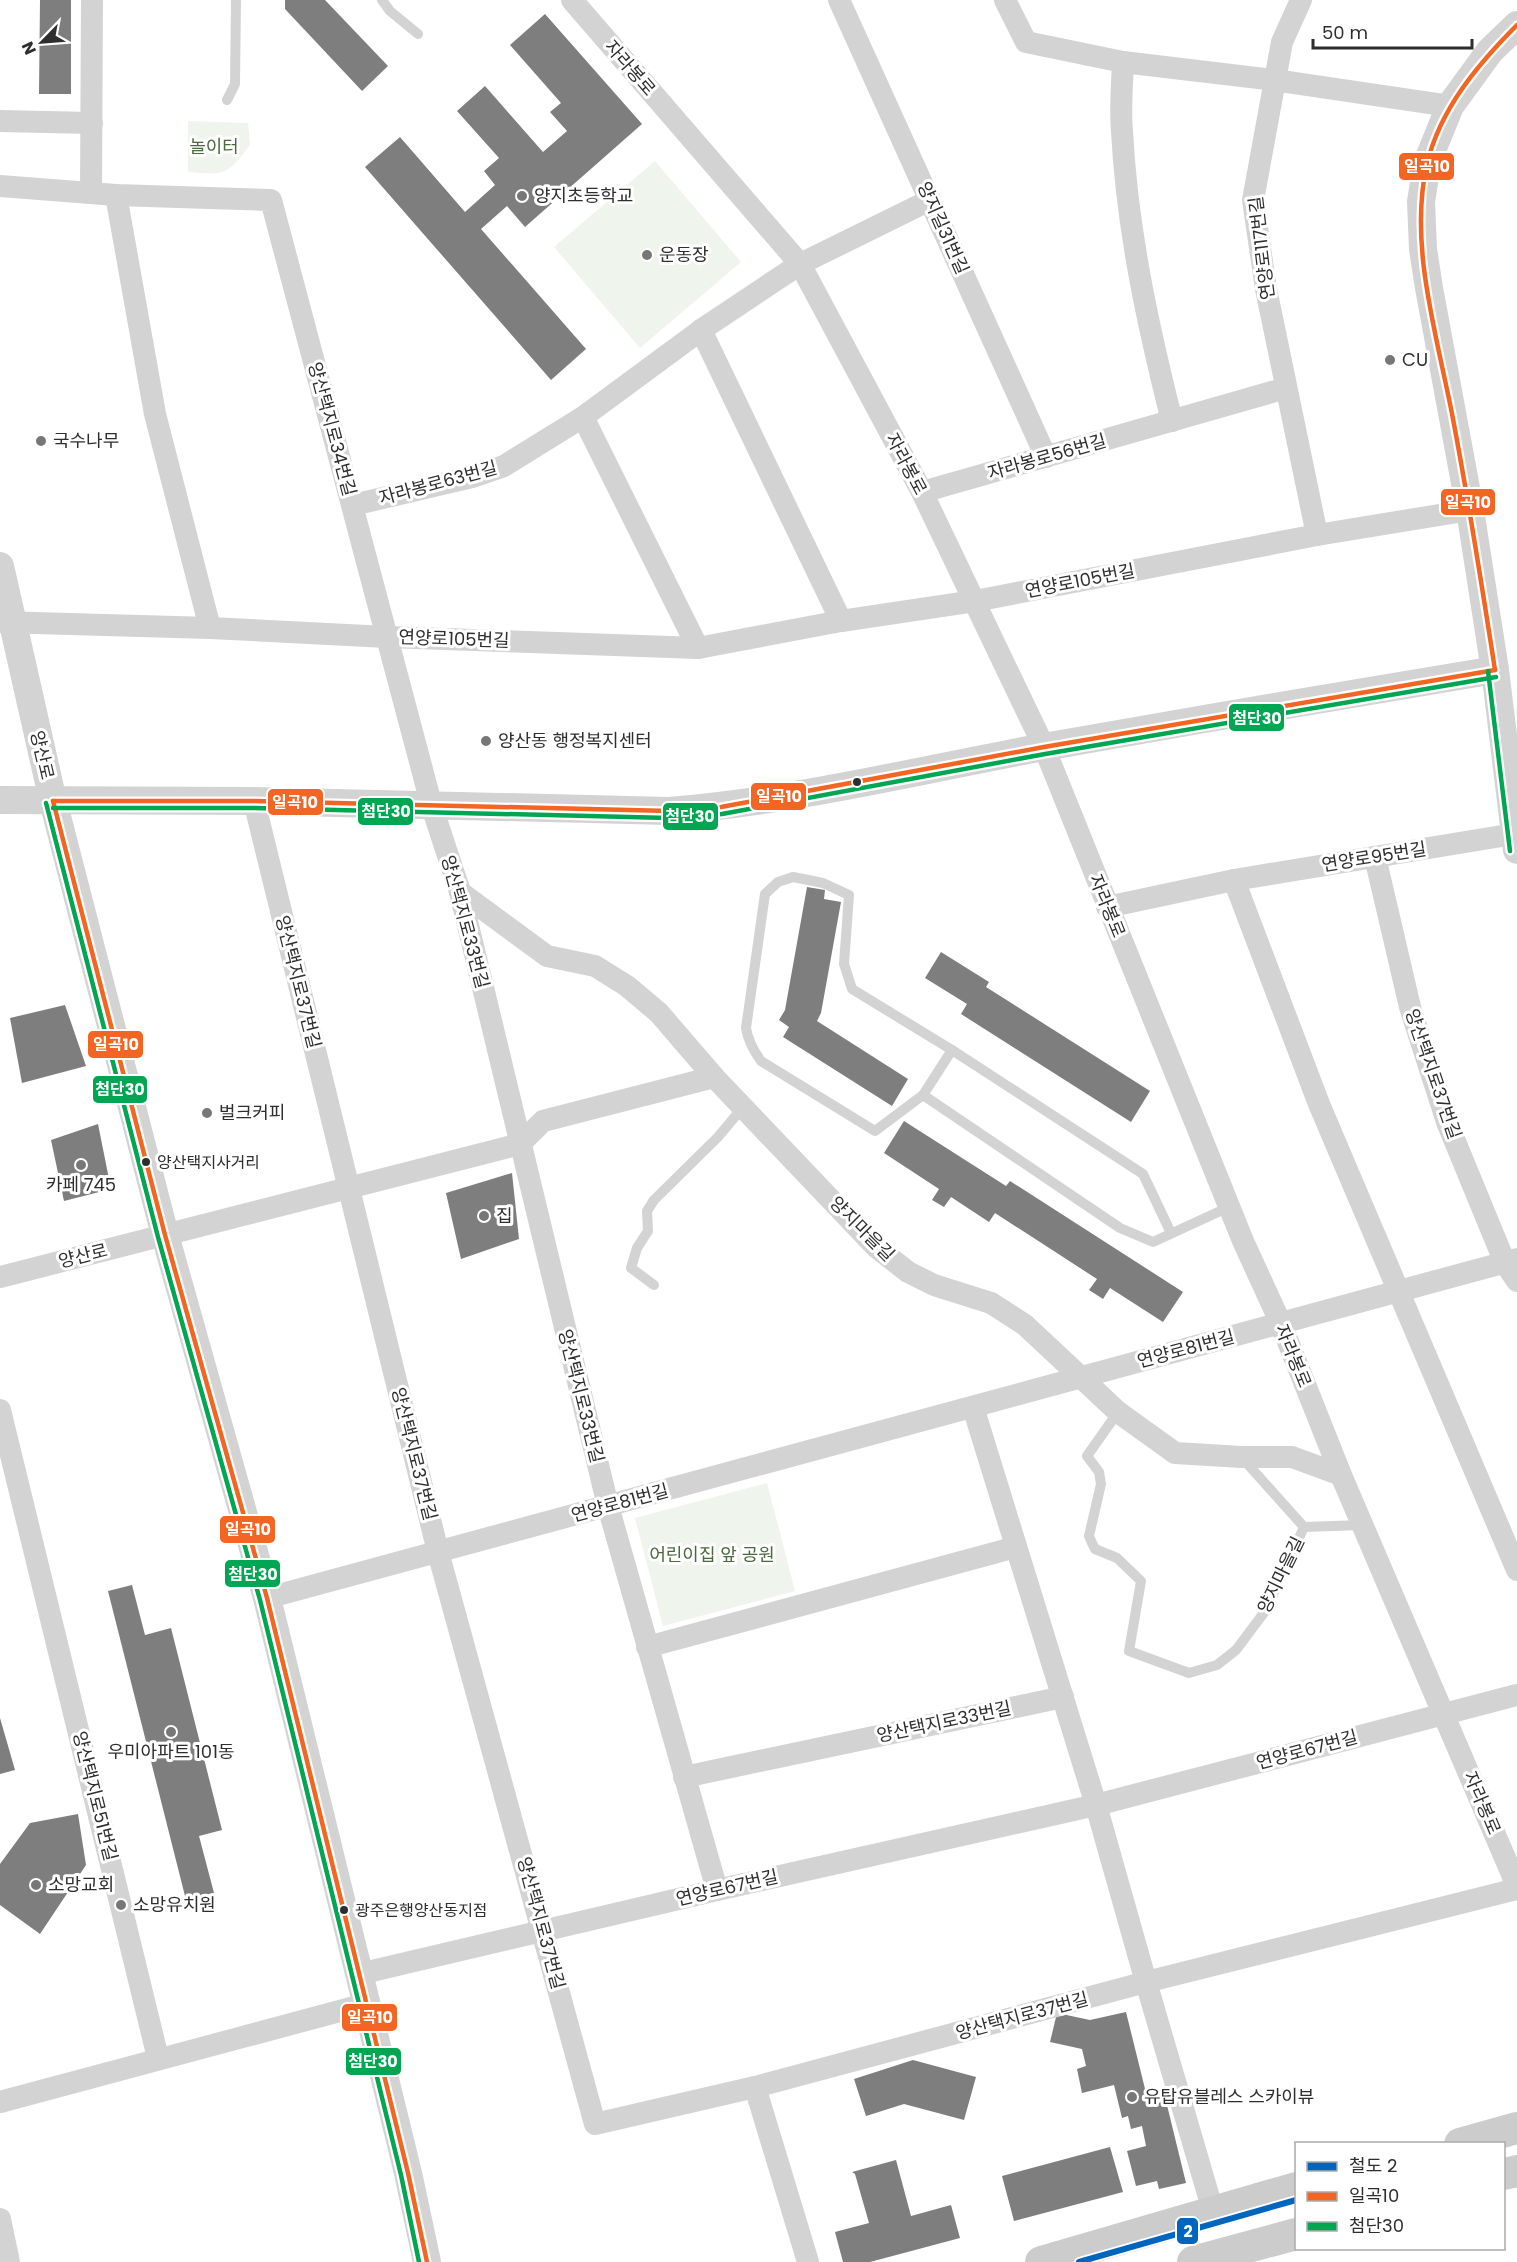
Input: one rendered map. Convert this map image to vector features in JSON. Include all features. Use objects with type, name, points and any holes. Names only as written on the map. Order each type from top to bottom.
[{"type":"main road","points":[[1467,2142],[1517,2128]]},
{"type":"main road","points":[[1041,2262],[1295,2188]]},
{"type":"main road","points":[[1193,2262],[1295,2234]]},
{"type":"street","points":[[91,193],[92,0]]},
{"type":"street","name":"자라봉로","points":[[572,0],[800,264],[922,492],[1044,747],[1229,1207],[1281,1324],[1341,1475],[1445,1713],[1517,1888]]},
{"type":"street","name":"양지길31번길","points":[[839,0],[1046,457]]},
{"type":"street","points":[[1005,0],[1026,42],[1122,62],[1274,80],[1450,106]]},
{"type":"street","name":"연양로117번길","points":[[1286,388],[1270,309],[1253,200],[1282,42],[1301,0]]},
{"type":"street","points":[[1515,842],[1495,670],[1470,510],[1429,288],[1423,249],[1421,202],[1427,163],[1450,106],[1490,51],[1517,25]]},
{"type":"street","points":[[1122,62],[1122,131],[1133,235],[1155,354],[1172,421]]},
{"type":"street","points":[[0,121],[92,123]]},
{"type":"street","name":"양산택지로34번길","points":[[0,186],[116,195],[271,200],[432,807]]},
{"type":"street","points":[[116,195],[155,414],[210,628]]},
{"type":"street","name":"자라봉로63번길","points":[[352,505],[472,477],[504,466],[583,417],[701,330],[800,264],[930,200]]},
{"type":"street","points":[[701,330],[841,621]]},
{"type":"street","points":[[1286,388],[1317,535]]},
{"type":"street","name":"자라봉로56번길","points":[[922,492],[1286,388]]},
{"type":"street","points":[[583,417],[698,648]]},
{"type":"street","name":"연양로105번길","points":[[6,622],[698,648],[841,621],[975,601],[1317,535],[1470,510]]},
{"type":"street","name":"양산로","points":[[0,566],[6,622],[165,1235],[267,1598],[408,2173],[427,2262]]},
{"type":"street","points":[[0,800],[254,801],[669,811],[721,807],[1044,747],[1495,670]]},
{"type":"street","name":"양산택지로37번길","points":[[254,801],[438,1552],[544,1930],[595,2124],[755,2087],[1146,1982],[1517,1888]]},
{"type":"street","name":"양산택지로33번길","points":[[432,807],[460,892],[608,1506],[717,1890]]},
{"type":"street","name":"연양로95번길","points":[[1107,907],[1234,880],[1375,857],[1515,842]]},
{"type":"street","name":"양산택지로37번길","points":[[1375,857],[1410,1007],[1447,1122],[1513,1268]]},
{"type":"street","points":[[1234,880],[1318,1104],[1517,1570]]},
{"type":"street","name":"양지마을길","points":[[460,892],[547,956],[595,966],[627,986],[659,1012],[714,1077],[876,1246],[908,1272],[934,1285],[990,1303],[1025,1324],[1118,1412],[1175,1453],[1242,1457]]},
{"type":"street","points":[[165,1235],[520,1144],[543,1121],[714,1077]]},
{"type":"street","name":"양산로","points":[[0,1277],[165,1235]]},
{"type":"street","name":"연양로81번길","points":[[267,1598],[1398,1292],[1513,1268]]},
{"type":"street","points":[[973,1407],[1096,1805],[1213,2211]]},
{"type":"street","name":"양산택지로51번길","points":[[0,1410],[158,2058]]},
{"type":"street","points":[[1242,1457],[1292,1457],[1341,1475]]},
{"type":"street","points":[[647,1647],[1016,1547]]},
{"type":"street","name":"연양로67번길","points":[[359,1974],[717,1890],[1096,1805],[1517,1695]]},
{"type":"street","name":"양산택지로33번길","points":[[684,1777],[1063,1697]]},
{"type":"street","points":[[0,2102],[366,2004]]},
{"type":"street","points":[[755,2087],[808,2262]]},
{"type":"street","points":[[0,2219],[9,2262]]},
{"type":"lane","points":[[227,100],[235,84],[236,0]]},
{"type":"lane","points":[[382,0],[390,11],[418,34]]},
{"type":"lane","points":[[952,1050],[922,1095],[875,1131],[761,1061],[748,1042],[746,1028],[765,894],[778,882],[793,877],[823,883],[849,895],[844,964],[852,989],[952,1050],[1143,1174],[1171,1233]]},
{"type":"lane","points":[[922,1095],[1120,1228],[1153,1242],[1229,1207]]},
{"type":"lane","points":[[654,1285],[631,1268],[636,1248],[648,1231],[647,1211],[654,1200],[718,1137],[743,1107]]},
{"type":"lane","name":"양지마을길","points":[[1118,1412],[1087,1456],[1099,1472],[1101,1484],[1089,1536],[1095,1548],[1117,1558],[1141,1581],[1129,1651],[1189,1673],[1217,1665],[1236,1650],[1266,1610],[1304,1527]]},
{"type":"lane","name":"양지마을길","points":[[1242,1457],[1304,1527],[1363,1526]]},
{"type":"green space","name":"놀이터","points":[[188,121],[248,123],[250,145],[236,163],[224,171],[218,173],[188,172]]},
{"type":"green space","name":"운동장","points":[[655,161],[741,262],[640,348],[554,247]]},
{"type":"green space","name":"어린이집 앞 공원","points":[[767,1483],[795,1591],[663,1626],[635,1518]]},
{"type":"building","points":[[40,0],[71,0],[71,94],[39,94]]},
{"type":"building","points":[[285,0],[325,0],[388,66],[362,91],[285,9]]},
{"type":"building","name":"양지초등학교","points":[[545,14],[642,124],[525,227],[507,206],[481,229],[586,349],[551,380],[365,167],[400,137],[465,212],[495,185],[484,171],[499,158],[457,111],[485,86],[543,152],[567,131],[550,112],[561,103],[510,45]]},
{"type":"building","points":[[807,887],[825,890],[824,899],[841,902],[821,1013],[817,1021],[908,1079],[892,1106],[783,1037],[789,1027],[779,1020],[785,1010]]},
{"type":"building","points":[[941,952],[989,982],[986,987],[1150,1091],[1131,1122],[961,1014],[967,1004],[925,978]]},
{"type":"building","points":[[65,1005],[86,1066],[22,1083],[10,1018]]},
{"type":"building","points":[[904,1121],[1006,1186],[1010,1181],[1183,1292],[1163,1322],[1110,1288],[1103,1299],[1089,1290],[1097,1279],[995,1213],[989,1222],[951,1197],[944,1207],[932,1200],[939,1189],[884,1153]]},
{"type":"building","name":"카페 745","points":[[98,1124],[111,1189],[64,1201],[51,1140]]},
{"type":"building","name":"집","points":[[512,1173],[519,1239],[461,1259],[446,1193]]},
{"type":"building","name":"우미아파트 101동","points":[[132,1585],[145,1635],[171,1628],[222,1830],[199,1836],[214,1893],[186,1900],[108,1591]]},
{"type":"building","points":[[0,1718],[15,1770],[0,1774]]},
{"type":"building","name":"소망교회","points":[[78,1814],[86,1865],[40,1934],[0,1905],[0,1864],[30,1823]]},
{"type":"building","name":"유탑유블레스 스카이뷰","points":[[1126,2012],[1149,2105],[1166,2101],[1186,2183],[1159,2189],[1157,2181],[1136,2186],[1127,2151],[1146,2146],[1142,2126],[1131,2129],[1128,2116],[1122,2118],[1114,2085],[1082,2093],[1077,2069],[1086,2066],[1082,2049],[1050,2042],[1057,2013],[1090,2020]]},
{"type":"building","points":[[913,2060],[976,2077],[964,2120],[904,2104],[866,2116],[854,2079]]},
{"type":"building","points":[[1110,2147],[1123,2192],[1014,2221],[1002,2176]]},
{"type":"building","points":[[896,2160],[911,2216],[951,2205],[960,2238],[870,2262],[843,2262],[835,2232],[869,2223],[855,2174],[852,2172]]},
{"type":"rail line","name":"2","points":[[1079,2262],[1295,2200]]},
{"type":"transit line","name":"일곡10","points":[[1495,670],[1459,450],[1427,292],[1421,227],[1422,195],[1433,144],[1451,106],[1488,55],[1517,25]]},
{"type":"transit line","name":"일곡10","points":[[53,801],[254,801],[669,811],[721,807],[1044,747],[1495,670]]},
{"type":"transit line","name":"첨단30","points":[[1488,671],[1510,851]]},
{"type":"transit line","name":"첨단30","points":[[53,808],[254,808],[669,818],[722,814],[1045,754],[1496,677]]},
{"type":"transit line","name":"일곡10","points":[[53,801],[165,1235],[267,1598],[408,2173],[427,2262]]},
{"type":"transit line","name":"첨단30","points":[[46,803],[158,1237],[260,1600],[401,2175],[419,2262]]},
{"type":"place","name":"양지초등학교","points":[[522,196]]},
{"type":"place","name":"운동장","points":[[647,255]]},
{"type":"place","name":"CU","points":[[1390,360]]},
{"type":"place","name":"국수나무","points":[[41,441]]},
{"type":"place","name":"양산동 행정복지센터","points":[[486,741]]},
{"type":"place","name":"벌크커피","points":[[207,1113]]},
{"type":"place","name":"양산택지사거리","points":[[146,1162]]},
{"type":"place","name":"카페 745","points":[[81,1165]]},
{"type":"place","name":"집","points":[[484,1216]]},
{"type":"place","name":"우미아파트 101동","points":[[171,1732]]},
{"type":"place","name":"소망교회","points":[[36,1885]]},
{"type":"place","name":"소망유치원","points":[[121,1905]]},
{"type":"place","name":"광주은행양산동지점","points":[[344,1910]]},
{"type":"place","name":"유탑유블레스 스카이뷰","points":[[1132,2097]]}]
